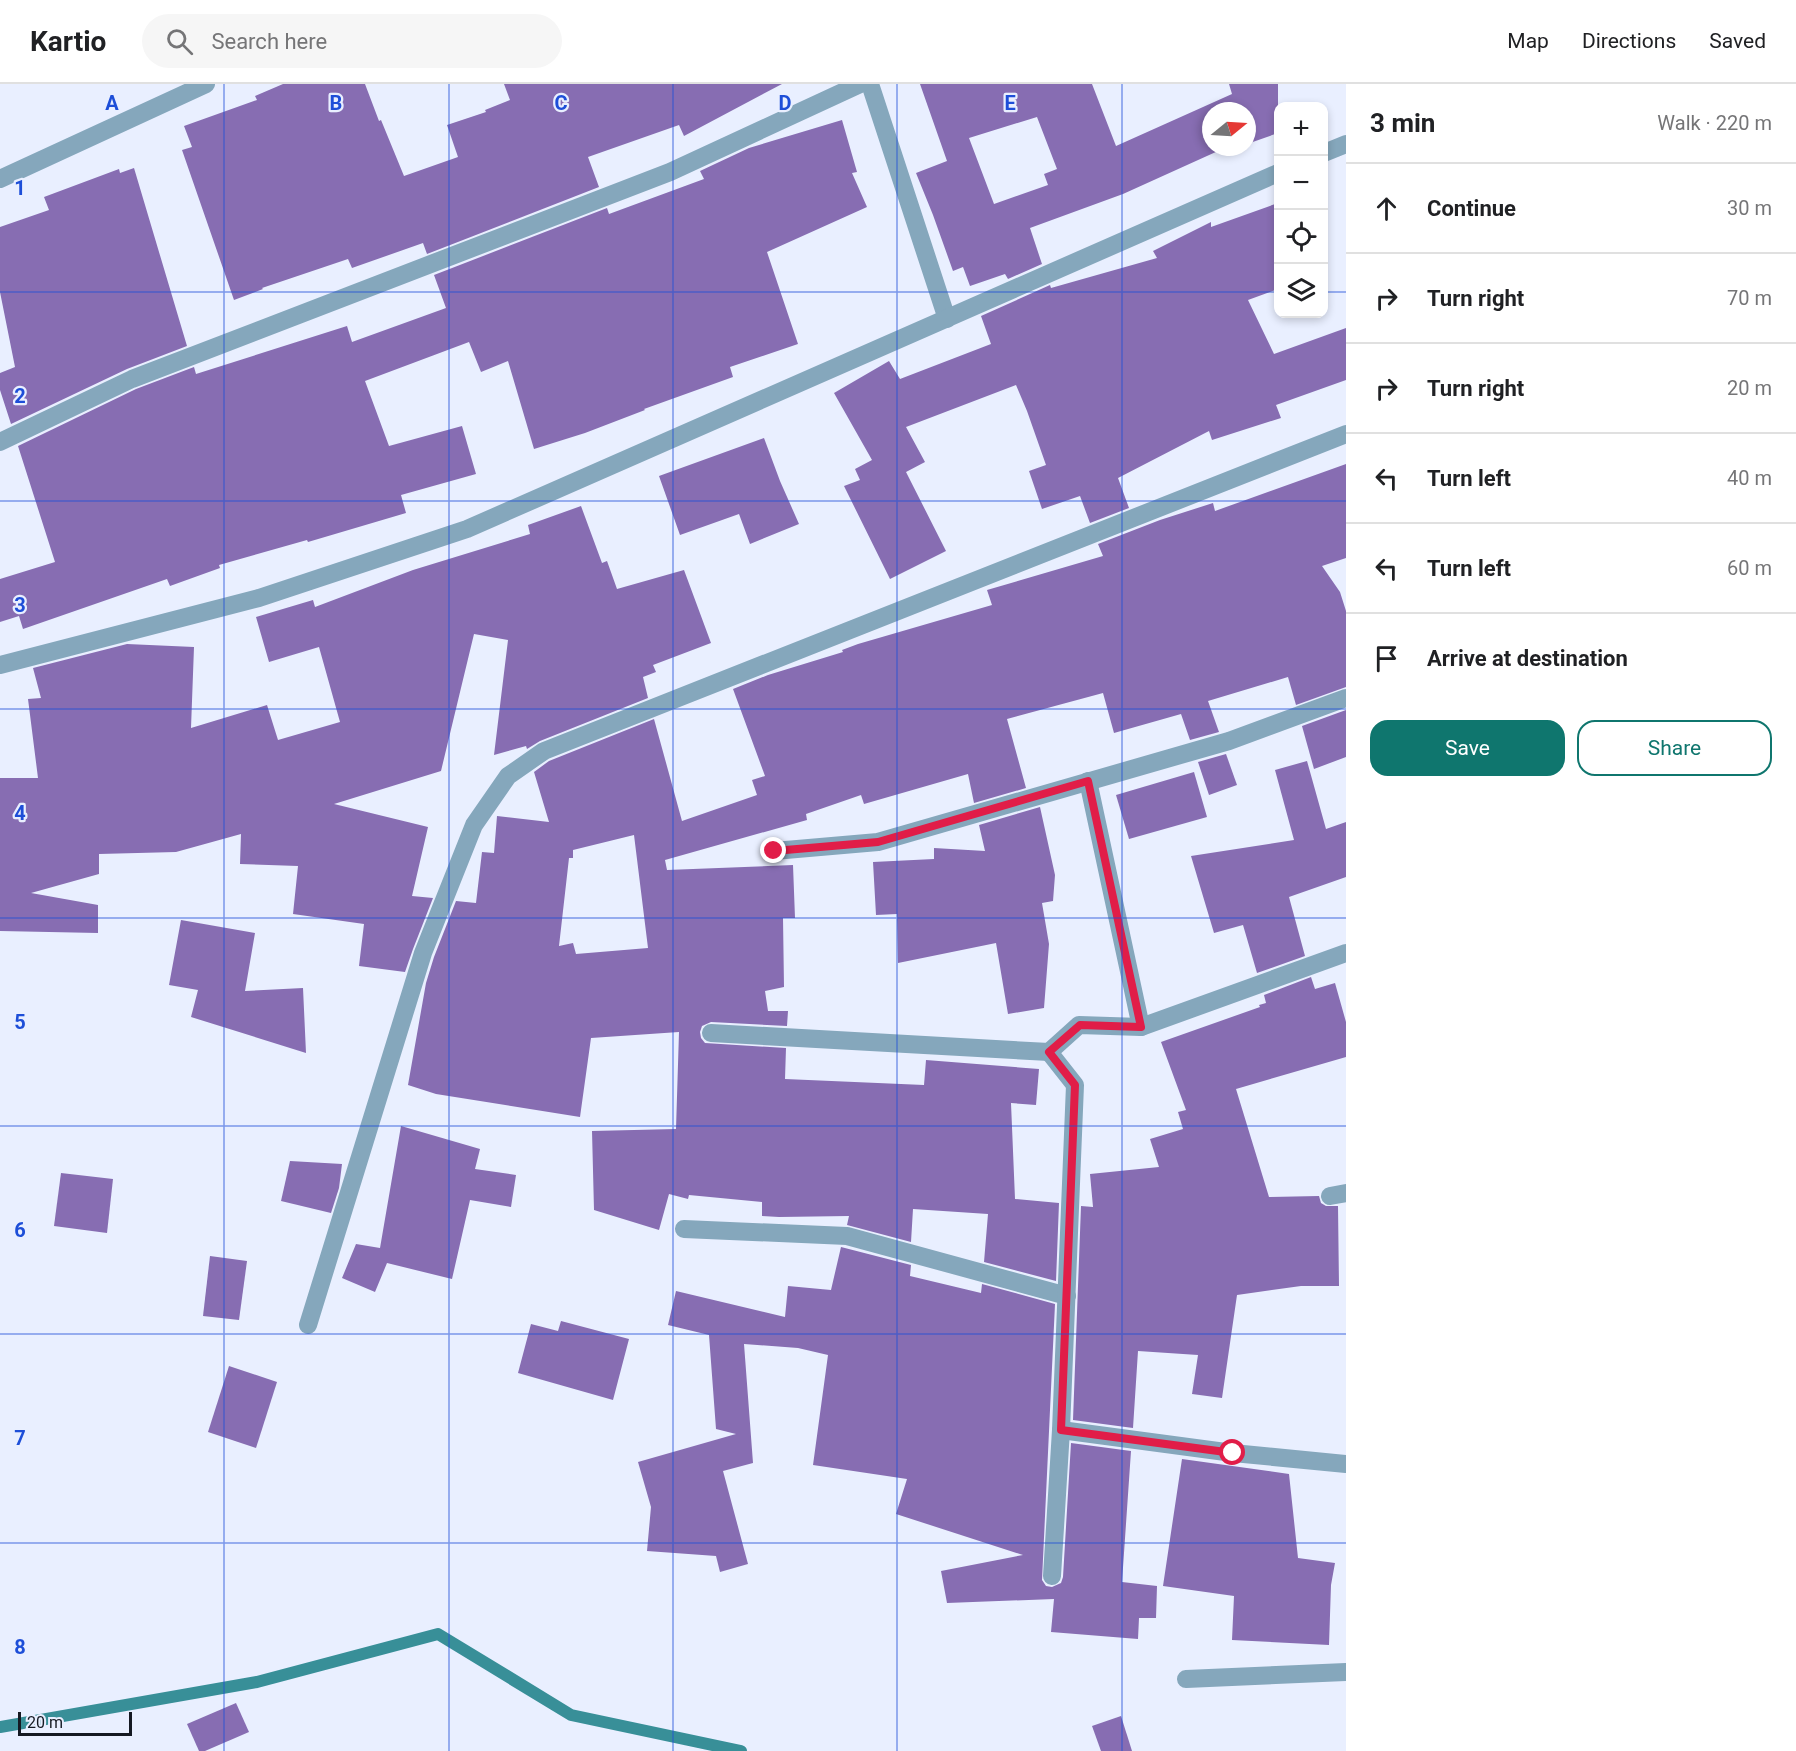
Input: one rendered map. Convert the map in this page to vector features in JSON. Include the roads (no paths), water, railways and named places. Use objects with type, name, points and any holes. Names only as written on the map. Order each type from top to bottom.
[{"type":"street","points":[[0,179],[206,84]]},
{"type":"street","points":[[0,442],[132,379],[670,172],[861,84]]},
{"type":"street","points":[[870,84],[947,319]]},
{"type":"street","points":[[1328,151],[1346,144]]},
{"type":"street","points":[[0,666],[259,598],[467,529],[1274,175]]},
{"type":"street","points":[[308,1326],[423,953],[474,825],[508,776],[544,752],[1346,434]]},
{"type":"street","points":[[774,851],[878,842],[1229,741],[1346,699]]},
{"type":"street","points":[[1088,781],[1141,1027]]},
{"type":"street","points":[[711,1033],[1049,1052],[1080,1025],[1141,1027],[1346,953]]},
{"type":"street","points":[[1049,1052],[1075,1085],[1061,1430],[1052,1576]]},
{"type":"street","points":[[684,1229],[847,1236],[1067,1296]]},
{"type":"street","points":[[1061,1430],[1233,1453],[1346,1464]]},
{"type":"street","points":[[1186,1679],[1346,1672]]},
{"type":"waterway","points":[[0,1727],[257,1682],[438,1634],[571,1715],[741,1751]]}]
